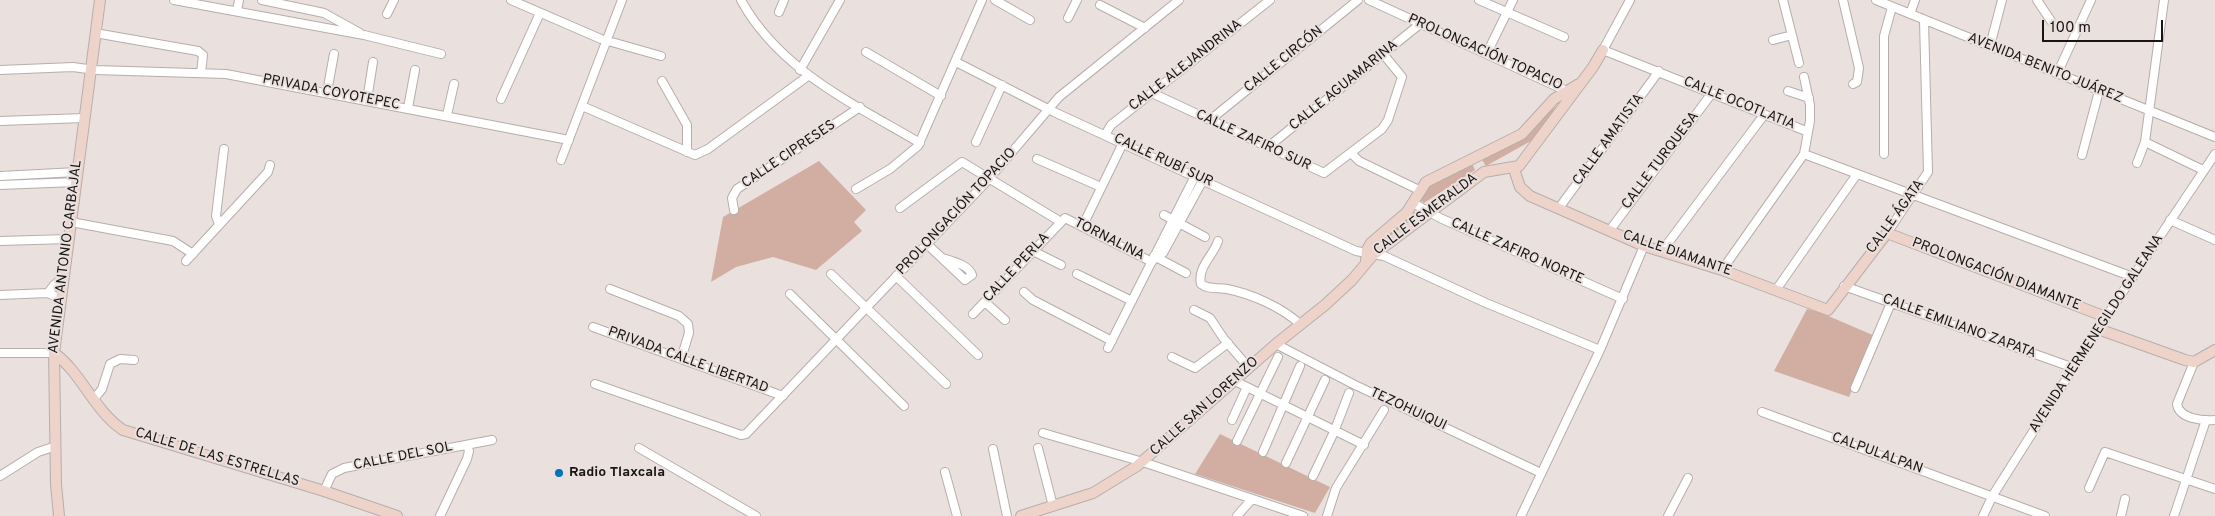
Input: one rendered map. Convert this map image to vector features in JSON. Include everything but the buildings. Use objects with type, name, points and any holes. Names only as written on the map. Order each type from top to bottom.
[{"type":"street","name":"AVENIDA ANTONIO CARBAJAL","points":[[59,516],[56,484],[54,354],[100,0]]},
{"type":"street","points":[[174,0],[364,35],[441,54]]},
{"type":"street","points":[[237,11],[240,0]]},
{"type":"street","points":[[262,0],[324,13],[344,22],[364,35]]},
{"type":"street","points":[[387,14],[394,0]]},
{"type":"street","points":[[511,0],[606,41],[661,56]]},
{"type":"street","points":[[561,160],[622,0]]},
{"type":"street","points":[[741,0],[771,42],[800,70],[920,142]]},
{"type":"street","points":[[779,12],[784,0]]},
{"type":"street","points":[[800,70],[840,0]]},
{"type":"street","points":[[856,190],[890,169],[915,150],[941,96],[982,0]]},
{"type":"street","points":[[996,0],[1030,20]]},
{"type":"street","points":[[1068,18],[1077,0]]},
{"type":"street","name":"PROLONGACIÓN TOPACIO","points":[[595,384],[745,435],[988,180],[1059,97],[1179,0]]},
{"type":"street","name":"CALLE ALEJANDRINA","points":[[1105,134],[1111,125],[1270,0]]},
{"type":"street","name":"CALLE CIRCÓN","points":[[1210,120],[1358,0]]},
{"type":"street","name":"PROLONGACIÓN TOPACIO","points":[[1369,0],[1570,92]]},
{"type":"street","points":[[1479,0],[1564,37]]},
{"type":"street","points":[[1487,53],[1513,0]]},
{"type":"street","points":[[1514,168],[1522,163],[1570,92],[1579,84],[1603,50],[1630,0]]},
{"type":"street","points":[[1783,0],[1799,63]]},
{"type":"street","points":[[1843,0],[1859,68],[1857,82],[1853,84]]},
{"type":"street","name":"AVENIDA BENITO JUÁREZ","points":[[1876,0],[2215,138]]},
{"type":"street","points":[[1910,14],[1915,0]]},
{"type":"street","points":[[1990,46],[2002,0]]},
{"type":"street","points":[[2037,0],[2051,21]]},
{"type":"street","points":[[2057,74],[2091,0]]},
{"type":"street","points":[[2138,163],[2145,142],[2164,0]]},
{"type":"street","points":[[1100,5],[1145,28]]},
{"type":"street","points":[[1884,154],[1884,36],[1892,7]]},
{"type":"street","points":[[501,99],[540,13]]},
{"type":"street","name":"CALLE ÁGATA","points":[[1828,310],[1844,286],[1887,233],[1926,176],[1929,168],[1924,21]]},
{"type":"street","name":"CALLE AGUAMARINA","points":[[1268,148],[1420,24]]},
{"type":"street","points":[[95,33],[198,51],[203,57],[201,73]]},
{"type":"street","points":[[1773,40],[1792,35]]},
{"type":"street","name":"CALLE OCOTLATIA","points":[[1603,50],[1806,131],[1804,154]]},
{"type":"street","points":[[866,52],[941,96]]},
{"type":"street","points":[[326,92],[334,54]]},
{"type":"street","points":[[1384,55],[1402,75],[1402,82],[1385,125],[1351,153],[1358,161],[1419,190]]},
{"type":"street","points":[[367,100],[373,62]]},
{"type":"street","name":"CALLE RUBÍ SUR","points":[[956,62],[1050,109],[1369,256],[1384,256],[1486,303],[1600,350]]},
{"type":"street","name":"PRIVADA COYOTEPEC","points":[[0,70],[73,66],[95,70],[233,75],[568,140]]},
{"type":"street","points":[[408,108],[415,70]]},
{"type":"street","name":"CALLE AMATISTA","points":[[1559,208],[1659,71]]},
{"type":"street","points":[[582,106],[695,155],[708,149],[808,76]]},
{"type":"street","points":[[1804,77],[1809,98],[1810,120],[1806,131]]},
{"type":"street","points":[[662,82],[687,125],[687,152]]},
{"type":"street","points":[[447,115],[454,84]]},
{"type":"street","points":[[976,142],[1002,86]]},
{"type":"street","points":[[1788,91],[1809,98]]},
{"type":"street","points":[[2082,154],[2099,91]]},
{"type":"street","name":"CALLE ESMERALDA","points":[[1369,256],[1371,243],[1402,218],[1413,203],[1419,190],[1430,180],[1522,134],[1554,99],[1570,92]]},
{"type":"street","name":"CALLE ZAFIRO SUR","points":[[1152,93],[1322,173],[1329,171],[1351,153]]},
{"type":"street","name":"CALLE TURQUESA","points":[[1610,230],[1712,93]]},
{"type":"street","name":"CALLE CIPRESES","points":[[734,210],[732,198],[737,189],[860,107]]},
{"type":"street","points":[[1662,251],[1764,114]]},
{"type":"street","points":[[0,121],[84,118]]},
{"type":"street","points":[[2145,142],[2204,170]]},
{"type":"street","points":[[1086,219],[1123,143]]},
{"type":"street","points":[[219,224],[216,216],[224,149]]},
{"type":"street","points":[[1722,270],[1804,154],[2132,277]]},
{"type":"street","name":"AVENIDA HERMENEGILDO GALEANA","points":[[1983,516],[1993,495],[2098,329],[2215,154]]},
{"type":"street","points":[[1476,158],[1484,172]]},
{"type":"street","points":[[1037,159],[1101,187]]},
{"type":"street","name":"TORNALINA","points":[[900,208],[959,162],[1061,222],[1067,219],[1186,273]]},
{"type":"street","points":[[186,261],[268,172],[270,165]]},
{"type":"street","name":"CALLE ESMERALDA","points":[[1369,256],[1484,172],[1514,168]]},
{"type":"street","name":"CALLE DIAMANTE","points":[[1514,168],[1518,183],[1525,193],[1644,246],[1722,270],[1828,310]]},
{"type":"street","points":[[1776,290],[1857,174]]},
{"type":"street","points":[[0,176],[76,177]]},
{"type":"street","points":[[1177,222],[1195,176]]},
{"type":"street","points":[[0,185],[76,177]]},
{"type":"street","points":[[1024,292],[1033,300],[1110,344],[1154,259],[1204,180]]},
{"type":"street","name":"CALLE ZAFIRO NORTE","points":[[1413,203],[1623,298]]},
{"type":"street","points":[[1164,215],[1205,237]]},
{"type":"street","points":[[2170,220],[2215,240]]},
{"type":"street","points":[[70,222],[173,241],[193,254]]},
{"type":"street","name":"CALLE PERLA","points":[[974,314],[1061,222]]},
{"type":"street","name":"PROLONGACIÓN DIAMANTE","points":[[1887,233],[2106,317]]},
{"type":"street","points":[[0,241],[68,239]]},
{"type":"street","points":[[1218,241],[1214,252],[1206,261],[1201,273],[1201,284],[1210,288],[1234,291],[1269,304],[1300,324]]},
{"type":"street","points":[[927,244],[942,258]]},
{"type":"street","points":[[1521,516],[1600,350],[1644,246]]},
{"type":"street","points":[[1033,251],[1061,265]]},
{"type":"street","name":"CALLE SAN LORENZO","points":[[1025,515],[1093,493],[1143,462],[1276,344],[1344,288],[1369,256]]},
{"type":"street","points":[[831,274],[946,384]]},
{"type":"street","points":[[1077,274],[1132,301]]},
{"type":"street","points":[[896,276],[978,355]]},
{"type":"street","points":[[48,293],[54,284],[63,278]]},
{"type":"street","name":"CALLE EMILIANO ZAPATA","points":[[1844,286],[2074,368]]},
{"type":"street","points":[[610,289],[679,316],[688,324],[689,333],[681,359]]},
{"type":"street","points":[[0,295],[48,293],[61,299]]},
{"type":"street","points":[[790,294],[904,406]]},
{"type":"street","points":[[985,302],[1005,320]]},
{"type":"street","points":[[1855,388],[1891,303]]},
{"type":"street","points":[[1194,310],[1207,316],[1249,368]]},
{"type":"street","name":"PRIVADA CALLE LIBERTAD","points":[[594,327],[783,396]]},
{"type":"street","points":[[2098,329],[2194,362]]},
{"type":"street","points":[[1172,357],[1195,368],[1228,343]]},
{"type":"street","name":"TEZOHUIQUI","points":[[1276,344],[1353,384],[1541,473]]},
{"type":"street","points":[[2215,350],[2194,362],[2178,404],[2178,409],[2182,414],[2206,420],[2215,420]]},
{"type":"street","points":[[0,354],[54,354]]},
{"type":"street","name":"CALLE DE LAS ESTRELLAS","points":[[54,354],[65,364],[109,419],[124,430],[324,491],[395,516]]},
{"type":"street","points":[[1237,441],[1278,357]]},
{"type":"street","points":[[93,400],[102,389],[110,364],[120,359],[134,360]]},
{"type":"street","points":[[1263,452],[1300,366]]},
{"type":"street","points":[[1286,463],[1309,419],[1325,380]]},
{"type":"street","points":[[1235,381],[1334,432],[1364,444]]},
{"type":"street","points":[[1232,420],[1247,387]]},
{"type":"street","points":[[1313,476],[1334,432],[1349,393]]},
{"type":"street","points":[[1327,516],[1336,488],[1384,410]]},
{"type":"street","name":"CALPULALPAN","points":[[1762,412],[1993,495],[2045,516]]},
{"type":"street","points":[[2174,516],[2206,420]]},
{"type":"street","points":[[1043,433],[1143,462],[1303,516]]},
{"type":"street","name":"CALLE DEL SOL","points":[[324,491],[332,474],[340,469],[492,440]]},
{"type":"street","points":[[440,516],[468,459],[468,445]]},
{"type":"street","points":[[0,476],[38,452],[56,446]]},
{"type":"street","points":[[639,448],[756,516]]},
{"type":"street","points":[[1038,448],[1054,506]]},
{"type":"street","points":[[992,449],[1007,516]]},
{"type":"street","points":[[2089,488],[2105,452],[2215,489]]},
{"type":"street","points":[[946,472],[957,516]]},
{"type":"street","points":[[1668,516],[1688,478]]},
{"type":"street","points":[[1237,516],[1252,499]]},
{"type":"street","points":[[2120,516],[2125,499]]},
{"type":"shaded area","points":[[1559,104],[1531,141],[1486,166],[1480,157],[1527,130]]},
{"type":"shaded area","points":[[819,161],[866,210],[854,222],[862,231],[816,270],[773,257],[736,267],[711,282],[723,217]]},
{"type":"shaded area","points":[[1471,161],[1475,170],[1424,203],[1417,198],[1421,189]]},
{"type":"shaded area","points":[[1409,209],[1417,213],[1374,250],[1369,242]]},
{"type":"shaded area","points":[[1807,309],[1819,312],[1875,336],[1849,397],[1774,371]]},
{"type":"shaded area","points":[[1220,434],[1330,487],[1315,513],[1195,474]]},
{"type":"place","name":"Radio Tlaxcala","points":[[559,473]]}]
